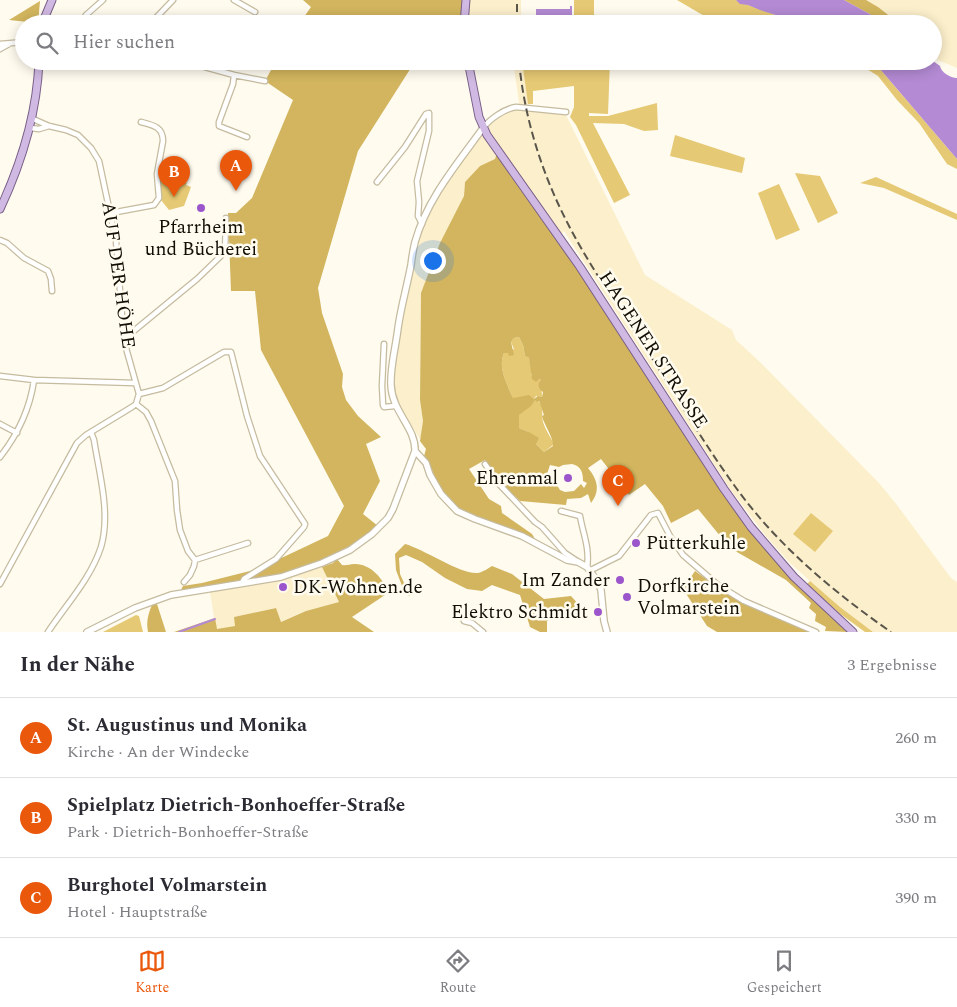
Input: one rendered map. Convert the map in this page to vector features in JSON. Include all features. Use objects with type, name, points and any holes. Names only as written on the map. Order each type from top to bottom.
[{"type":"main road","points":[[46,15],[52,0]]},
{"type":"main road","points":[[465,15],[466,0]]},
{"type":"main road","points":[[0,209],[20,161],[33,119],[38,70]]},
{"type":"main road","name":"HAGENER STRASSE","points":[[470,70],[483,128],[580,267],[709,466],[751,527],[794,577],[853,632]]},
{"type":"street","points":[[86,15],[103,0]]},
{"type":"street","points":[[159,15],[173,0]]},
{"type":"street","points":[[234,0],[255,12]]},
{"type":"street","points":[[0,49],[10,43]]},
{"type":"street","points":[[0,44],[15,43]]},
{"type":"street","points":[[216,70],[266,81]]},
{"type":"street","points":[[234,75],[234,84],[219,126],[247,137]]},
{"type":"street","points":[[88,632],[127,612],[171,595],[281,577],[315,566],[350,550],[384,523],[393,509],[415,452],[412,434],[391,396],[390,382],[415,243],[422,224],[445,178],[487,123],[510,108],[516,107],[566,112]]},
{"type":"street","points":[[377,182],[405,147],[426,114],[430,113],[429,131],[417,181],[418,216],[422,224]]},
{"type":"street","name":"AUF DER HÖHE","points":[[33,119],[78,135],[95,152],[100,166],[118,249],[124,338],[139,394]]},
{"type":"street","points":[[111,213],[154,205],[159,198],[157,174],[164,141],[163,134],[157,126],[141,122]]},
{"type":"street","name":"AUF DER HÖHE","points":[[30,128],[39,129],[49,126]]},
{"type":"street","points":[[124,338],[197,279],[225,252],[226,218]]},
{"type":"street","points":[[0,240],[24,258],[48,271],[52,291]]},
{"type":"street","points":[[384,344],[383,404],[384,407],[395,406]]},
{"type":"street","points":[[0,584],[81,438],[136,404],[139,394],[163,388],[224,352],[231,352],[247,416],[260,456],[305,524],[276,559],[244,579],[242,583]]},
{"type":"street","points":[[0,376],[34,380],[135,383]]},
{"type":"street","points":[[0,457],[17,433],[32,396],[34,380]]},
{"type":"street","points":[[136,404],[146,412],[151,421],[175,481],[180,530],[188,551],[195,560],[190,575],[184,582]]},
{"type":"street","points":[[0,424],[17,433]]},
{"type":"street","points":[[48,632],[89,571],[98,554],[102,540],[104,527],[103,504],[94,440],[91,432]]},
{"type":"street","points":[[415,452],[426,463],[430,476],[441,494],[458,511],[474,519],[522,536],[567,560],[578,562]]},
{"type":"street","points":[[485,464],[499,484],[535,522],[566,553],[589,568]]},
{"type":"street","points":[[561,511],[580,516],[586,535],[589,568],[600,587],[607,632]]},
{"type":"street","points":[[589,568],[619,556],[650,516],[658,513],[670,536],[683,554],[718,585],[744,601],[816,632]]},
{"type":"street","points":[[195,560],[248,543]]},
{"type":"street","points":[[467,613],[464,621],[472,623],[483,632]]},
{"type":"shaded area","points":[[303,0],[466,0],[465,15],[305,15],[311,7]]},
{"type":"shaded area","points":[[468,0],[521,0],[521,15],[466,15]]},
{"type":"shaded area","points":[[574,0],[594,0],[594,15],[574,15]]},
{"type":"shaded area","points":[[677,0],[736,0],[776,15],[703,15]]},
{"type":"shaded area","points":[[736,0],[844,0],[872,15],[776,15],[740,4]]},
{"type":"shaded area","points":[[844,0],[866,0],[888,15],[872,15]]},
{"type":"shaded area","points":[[866,0],[957,0],[957,68],[942,62],[942,15],[888,15]]},
{"type":"shaded area","points":[[40,1],[39,15],[17,15]]},
{"type":"shaded area","points":[[570,6],[572,6],[572,15],[536,15],[536,9],[570,9]]},
{"type":"shaded area","points":[[271,70],[410,70],[358,151],[318,288],[322,313],[343,374],[342,387],[346,400],[358,416],[381,437],[366,444],[380,481],[363,514],[378,526],[350,547],[331,557],[290,572],[181,590],[183,586],[258,569],[328,536],[344,506],[261,350],[255,291],[231,291],[228,213],[236,213],[252,198],[293,100],[265,81]]},
{"type":"shaded area","points":[[514,70],[523,70],[529,109],[565,113],[645,275],[732,330],[736,340],[879,483],[897,505],[951,578],[957,582],[957,632],[873,632],[810,581],[789,562],[765,535],[730,489],[564,231],[560,235],[499,151],[488,128],[509,111],[520,109]]},
{"type":"shaded area","points":[[523,70],[610,70],[608,114],[589,113],[589,116],[608,116],[657,103],[658,130],[644,131],[624,124],[593,123],[630,195],[614,203],[576,125],[570,117],[574,107],[574,86],[533,91],[533,104],[528,104]]},
{"type":"shaded area","points":[[868,70],[881,70],[957,159],[957,169],[947,164],[919,123],[878,76]]},
{"type":"shaded area","points":[[881,70],[942,70],[946,74],[957,78],[957,159]]},
{"type":"shaded area","points":[[482,134],[497,153],[495,159],[480,166],[465,182],[464,196],[421,293],[420,400],[423,421],[420,439],[397,403],[392,382],[403,308],[416,243],[446,179]]},
{"type":"shaded area","points":[[675,135],[745,158],[742,173],[670,156]]},
{"type":"shaded area","points":[[497,153],[578,268],[749,527],[848,632],[825,631],[826,627],[815,621],[816,614],[809,608],[811,603],[786,580],[730,548],[698,509],[671,523],[663,506],[645,484],[629,495],[601,459],[588,468],[594,476],[597,485],[596,494],[591,503],[588,494],[581,498],[567,499],[566,505],[520,501],[501,483],[485,460],[469,469],[489,499],[501,506],[502,513],[532,534],[535,539],[473,515],[452,502],[443,493],[430,464],[424,456],[426,449],[420,441],[423,421],[420,400],[421,293],[440,243],[464,196],[465,182],[480,166],[495,159]],"holes":[[[519,337],[525,356],[529,358],[532,379],[536,382],[539,379],[541,380],[539,386],[543,392],[542,397],[538,396],[534,399],[529,395],[513,398],[505,379],[502,369],[502,358],[504,353],[508,353],[509,356],[514,355],[511,342],[514,338]],[[535,400],[539,401],[544,415],[542,416],[543,419],[552,438],[553,446],[544,452],[536,444],[539,438],[519,428],[519,415],[531,406]],[[572,464],[579,468],[582,472],[583,481],[587,483],[584,488],[581,484],[574,491],[565,492],[560,490],[555,482],[546,477],[550,465],[559,467]]]},
{"type":"shaded area","points":[[795,173],[820,176],[838,213],[818,223]]},
{"type":"shaded area","points":[[876,177],[957,214],[957,220],[884,188],[860,183]]},
{"type":"shaded area","points":[[167,178],[187,183],[186,185],[191,187],[184,206],[169,210],[161,200],[158,180],[166,180]]},
{"type":"shaded area","points":[[779,184],[800,230],[776,240],[758,193]]},
{"type":"shaded area","points":[[519,337],[525,356],[529,358],[532,370],[531,375],[541,380],[542,397],[536,396],[534,399],[529,396],[513,399],[505,379],[502,369],[502,358],[504,353],[514,349],[511,342],[514,338]]},
{"type":"shaded area","points":[[536,399],[541,404],[543,422],[553,442],[553,445],[544,452],[536,444],[529,432],[519,428],[519,411]]},
{"type":"shaded area","points":[[811,513],[833,531],[815,552],[793,534]]},
{"type":"shaded area","points":[[405,544],[471,573],[478,573],[492,566],[512,574],[544,599],[571,596],[580,606],[547,621],[547,632],[540,632],[530,627],[520,595],[492,585],[482,591],[467,589],[445,578],[422,562],[406,555],[399,558],[400,574],[410,596],[405,594],[396,570],[395,554]]},
{"type":"shaded area","points":[[337,559],[342,565],[360,564],[366,566],[376,573],[383,582],[388,593],[352,617],[374,632],[174,632],[215,618],[217,629],[235,626],[234,617],[276,608],[281,622],[306,611],[339,602],[322,567],[333,563]]},
{"type":"shaded area","points":[[322,567],[339,602],[306,611],[280,622],[275,608],[234,617],[236,626],[216,630],[210,592],[275,582]]},
{"type":"shaded area","points":[[695,571],[743,602],[809,632],[717,632],[707,626],[683,589]]},
{"type":"shaded area","points":[[810,581],[873,632],[865,632],[839,613],[807,584]]},
{"type":"shaded area","points":[[157,604],[166,632],[148,632],[147,621],[149,612],[152,605]]},
{"type":"shaded area","points":[[136,615],[139,616],[143,632],[103,632]]},
{"type":"waterway","points":[[179,632],[215,619]]},
{"type":"railway","points":[[517,0],[517,15]]},
{"type":"railway","points":[[520,70],[529,123],[541,163],[566,220],[595,271],[701,436],[750,507],[787,547],[826,583],[891,632]]},
{"type":"place","name":"St. Augustinus und Monika","points":[[236,191]]},
{"type":"place","name":"Spielplatz Dietrich-Bonhoeffer-Straße","points":[[174,197]]},
{"type":"place","name":"Pfarrheim und Bücherei","points":[[201,208]]},
{"type":"place","name":"Ehrenmal","points":[[568,478]]},
{"type":"place","name":"Burghotel Volmarstein","points":[[618,506]]},
{"type":"place","name":"Pütterkuhle","points":[[636,543]]},
{"type":"place","name":"Im Zander","points":[[620,580]]},
{"type":"place","name":"DK-Wohnen.de","points":[[283,587]]},
{"type":"place","name":"Dorfkirche Volmarstein","points":[[627,597]]},
{"type":"place","name":"Elektro Schmidt","points":[[598,612]]}]
